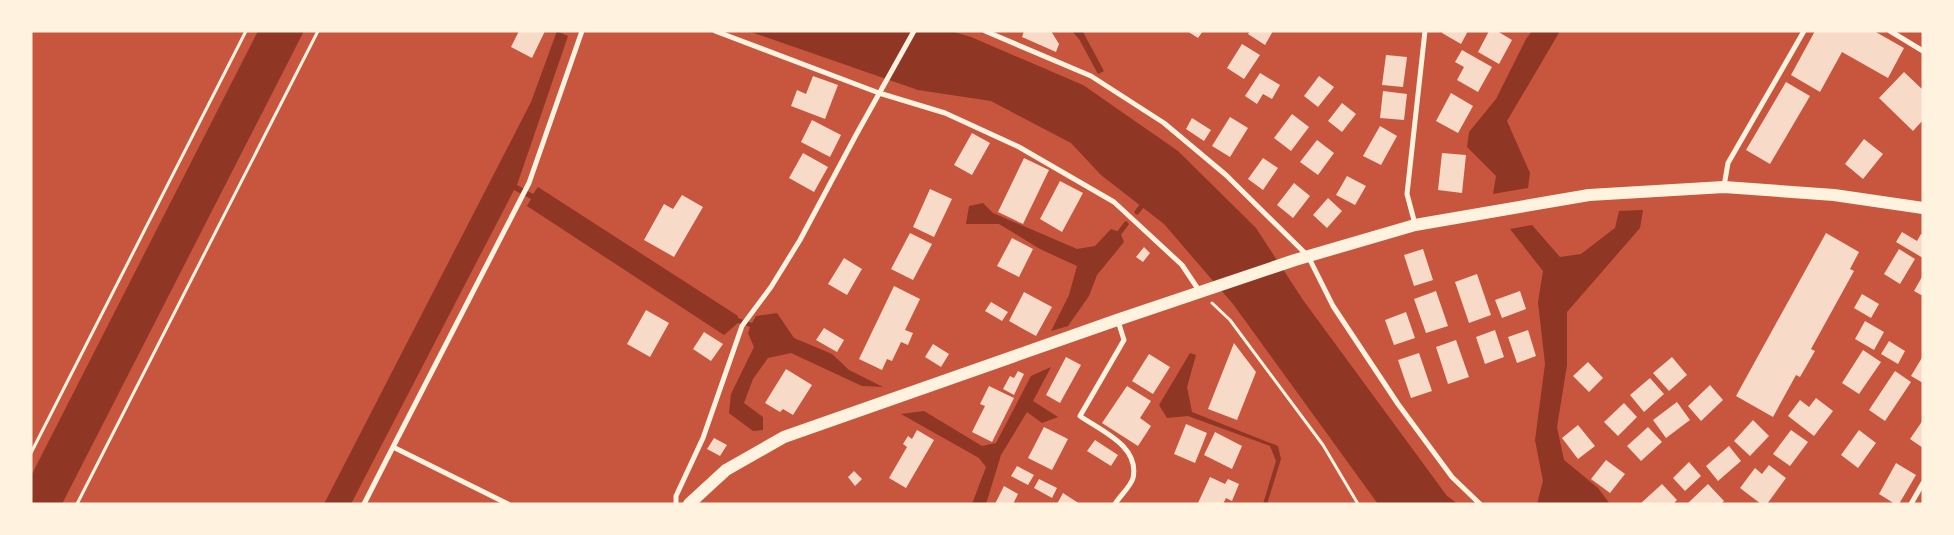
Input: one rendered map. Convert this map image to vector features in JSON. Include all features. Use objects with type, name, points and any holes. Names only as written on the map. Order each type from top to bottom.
[{"type":"main road","points":[[689,504],[726,470],[784,437],[1205,290],[1308,256],[1415,226],[1589,195],[1724,186],[1834,195],[1923,208]]},
{"type":"street","points":[[364,504],[529,183],[582,31]]},
{"type":"street","points":[[714,31],[879,93],[945,113],[1019,147],[1114,202],[1182,265],[1205,290]]},
{"type":"street","points":[[676,504],[676,496],[703,438],[742,326],[771,287],[800,240],[914,31]]},
{"type":"street","points":[[985,31],[1091,76],[1164,123],[1226,175],[1308,256],[1333,306],[1398,404],[1452,477],[1480,504]]},
{"type":"street","points":[[1415,226],[1407,194],[1425,31]]},
{"type":"street","points":[[1724,186],[1728,163],[1804,31]]},
{"type":"street","points":[[1890,31],[1923,51]]},
{"type":"street","points":[[1115,504],[1132,479],[1134,463],[1125,446],[1080,416],[1124,340],[1117,320]]},
{"type":"street","points":[[393,447],[508,504]]},
{"type":"street","points":[[1911,504],[1923,483]]},
{"type":"path","points":[[31,453],[246,31]]},
{"type":"path","points":[[77,504],[318,31]]},
{"type":"path","points":[[1205,290],[1230,320],[1323,445],[1358,504]]},
{"type":"shaded area","points":[[258,31],[304,31],[62,504],[31,504],[31,476]]},
{"type":"shaded area","points":[[557,31],[568,36],[517,185],[533,194],[538,187],[738,316],[738,318],[752,323],[756,316],[777,313],[794,338],[832,354],[849,370],[883,387],[862,386],[791,353],[768,358],[753,379],[744,403],[763,417],[763,430],[753,431],[729,413],[731,394],[754,347],[748,333],[750,327],[738,323],[724,335],[527,206],[531,199],[514,190],[351,504],[324,504],[531,102]]},
{"type":"shaded area","points":[[748,31],[951,31],[971,37],[1083,85],[1178,151],[1256,228],[1303,300],[1447,496],[1458,504],[1378,504],[1233,304],[1164,224],[1101,175],[1071,143],[991,101],[918,90]]},
{"type":"shaded area","points":[[1072,31],[1083,32],[1104,71],[1098,74],[1079,39]]},
{"type":"shaded area","points":[[1532,31],[1560,31],[1507,121],[1530,173],[1528,188],[1493,194],[1496,176],[1467,147],[1469,132],[1496,99],[1526,39]]},
{"type":"shaded area","points":[[983,203],[993,213],[1077,249],[1095,246],[1111,229],[1120,232],[1124,242],[1097,275],[1089,296],[1068,326],[1051,331],[1069,295],[1077,266],[1040,249],[999,224],[966,224],[969,206]]},
{"type":"shaded area","points":[[1643,210],[1640,228],[1567,312],[1567,365],[1557,427],[1564,460],[1598,488],[1610,504],[1537,504],[1543,481],[1535,440],[1545,364],[1538,302],[1543,271],[1510,229],[1532,225],[1560,257],[1581,254],[1615,228],[1619,211]]},
{"type":"shaded area","points":[[1190,353],[1196,355],[1187,387],[1192,412],[1278,446],[1281,459],[1267,504],[1263,504],[1276,461],[1270,446],[1188,416],[1167,418],[1159,405]]},
{"type":"shaded area","points":[[1051,367],[1033,401],[1058,417],[1042,423],[1027,412],[1001,455],[986,504],[972,504],[986,467],[979,458],[901,414],[924,411],[982,446],[996,443],[1031,376]]},
{"type":"building","points":[[519,31],[545,31],[532,58],[511,47]]},
{"type":"building","points":[[1024,31],[1051,31],[1059,44],[1056,52],[1022,37]]},
{"type":"building","points":[[1187,31],[1203,31],[1198,38]]},
{"type":"building","points":[[1250,31],[1273,31],[1265,45],[1248,34]]},
{"type":"building","points":[[1443,31],[1468,31],[1461,44],[1442,33]]},
{"type":"building","points":[[1489,31],[1497,31],[1512,40],[1499,64],[1478,52]]},
{"type":"building","points":[[1815,31],[1874,31],[1904,48],[1888,78],[1842,52],[1820,92],[1791,75]]},
{"type":"building","points":[[1242,44],[1260,55],[1244,79],[1227,68]]},
{"type":"building","points":[[1462,50],[1492,67],[1478,92],[1457,80],[1464,67],[1455,62]]},
{"type":"building","points":[[1386,55],[1407,57],[1403,87],[1382,85]]},
{"type":"building","points":[[1904,72],[1923,90],[1923,120],[1913,131],[1879,98]]},
{"type":"building","points":[[1260,73],[1280,85],[1272,99],[1263,94],[1257,104],[1245,96]]},
{"type":"building","points":[[813,76],[838,85],[825,119],[791,106],[797,90],[806,94]]},
{"type":"building","points":[[1319,76],[1334,87],[1318,107],[1304,96]]},
{"type":"building","points":[[1786,82],[1810,96],[1770,164],[1746,150]]},
{"type":"building","points":[[1383,91],[1407,94],[1404,120],[1380,118]]},
{"type":"building","points":[[1451,93],[1473,106],[1458,133],[1436,121]]},
{"type":"building","points":[[1342,103],[1356,114],[1342,132],[1328,121]]},
{"type":"building","points":[[1292,114],[1309,127],[1291,151],[1274,138]]},
{"type":"building","points":[[1230,117],[1248,128],[1230,157],[1212,146]]},
{"type":"building","points":[[1192,118],[1211,130],[1204,141],[1186,129]]},
{"type":"building","points":[[812,120],[841,135],[830,157],[801,142]]},
{"type":"building","points":[[1380,126],[1397,136],[1381,165],[1363,156]]},
{"type":"building","points":[[972,133],[990,143],[972,175],[954,165]]},
{"type":"building","points":[[1864,139],[1883,154],[1863,179],[1845,164]]},
{"type":"building","points":[[1317,140],[1334,153],[1318,175],[1300,162]]},
{"type":"building","points":[[803,153],[828,167],[814,192],[789,178]]},
{"type":"building","points":[[1442,153],[1466,155],[1462,193],[1438,190]]},
{"type":"building","points":[[1024,158],[1049,170],[1023,224],[998,212]]},
{"type":"building","points":[[1263,158],[1278,168],[1263,190],[1248,179]]},
{"type":"building","points":[[1347,176],[1366,186],[1355,205],[1336,195]]},
{"type":"building","points":[[1060,181],[1083,193],[1062,232],[1040,219]]},
{"type":"building","points":[[1294,183],[1310,196],[1293,218],[1277,205]]},
{"type":"building","points":[[930,189],[952,199],[934,237],[913,227]]},
{"type":"building","points":[[682,195],[703,207],[674,257],[644,240],[664,204],[673,209]]},
{"type":"building","points":[[1328,198],[1342,211],[1327,228],[1313,215]]},
{"type":"building","points":[[1902,232],[1917,241],[1921,234],[1923,235],[1923,258],[1896,242]]},
{"type":"building","points":[[910,233],[932,244],[913,280],[891,269]]},
{"type":"building","points":[[1826,233],[1859,252],[1850,269],[1854,271],[1811,349],[1815,351],[1800,377],[1796,375],[1773,417],[1736,396]]},
{"type":"building","points":[[1012,238],[1033,249],[1019,277],[997,266]]},
{"type":"building","points":[[1144,247],[1150,253],[1143,262],[1136,257]]},
{"type":"building","points":[[1423,249],[1433,280],[1414,286],[1404,255]]},
{"type":"building","points":[[1899,249],[1915,259],[1900,284],[1884,274]]},
{"type":"building","points":[[844,258],[862,269],[847,295],[828,284]]},
{"type":"building","points":[[1477,274],[1491,315],[1469,323],[1455,282]]},
{"type":"building","points":[[1923,275],[1923,296],[1914,291]]},
{"type":"building","points":[[894,286],[920,299],[905,330],[913,333],[908,345],[901,342],[892,361],[887,359],[882,370],[859,359]]},
{"type":"building","points":[[1436,291],[1448,326],[1426,333],[1414,299]]},
{"type":"building","points":[[1520,291],[1526,309],[1502,318],[1495,300]]},
{"type":"building","points":[[1024,292],[1052,307],[1036,336],[1009,321]]},
{"type":"building","points":[[1862,294],[1879,304],[1871,318],[1854,308]]},
{"type":"building","points":[[991,302],[1008,312],[1002,321],[985,311]]},
{"type":"building","points":[[646,310],[669,323],[650,357],[627,344]]},
{"type":"building","points":[[1406,312],[1415,338],[1394,345],[1385,320]]},
{"type":"building","points":[[1865,321],[1884,332],[1874,350],[1855,339]]},
{"type":"building","points":[[824,328],[844,340],[837,352],[816,340]]},
{"type":"building","points":[[1495,330],[1504,357],[1485,364],[1476,337]]},
{"type":"building","points":[[1528,330],[1536,356],[1517,363],[1508,337]]},
{"type":"building","points":[[704,332],[723,344],[711,361],[693,349]]},
{"type":"building","points":[[1456,340],[1469,377],[1448,384],[1436,347]]},
{"type":"building","points":[[1889,341],[1905,351],[1898,364],[1881,354]]},
{"type":"building","points":[[1234,343],[1256,372],[1237,420],[1208,409]]},
{"type":"building","points":[[933,344],[949,354],[941,367],[925,357]]},
{"type":"building","points":[[1863,350],[1881,362],[1859,394],[1842,383]]},
{"type":"building","points":[[1419,353],[1432,391],[1411,398],[1398,360]]},
{"type":"building","points":[[1149,354],[1170,367],[1153,394],[1132,381]]},
{"type":"building","points":[[1923,356],[1923,383],[1911,376]]},
{"type":"building","points":[[1066,357],[1081,365],[1060,403],[1046,395]]},
{"type":"building","points":[[1672,357],[1687,375],[1669,391],[1653,373]]},
{"type":"building","points":[[1588,362],[1603,378],[1589,392],[1573,376]]},
{"type":"building","points":[[786,369],[812,385],[793,415],[783,409],[780,412],[765,403]]},
{"type":"building","points":[[1018,371],[1024,374],[1014,395],[1003,389],[1010,376],[1014,378]]},
{"type":"building","points":[[1895,371],[1911,382],[1885,421],[1869,410]]},
{"type":"building","points":[[1650,378],[1664,394],[1644,412],[1630,395]]},
{"type":"building","points":[[1710,385],[1723,400],[1701,421],[1688,406]]},
{"type":"building","points":[[989,386],[1014,398],[992,442],[972,432],[985,406],[980,404]]},
{"type":"building","points":[[1127,386],[1151,401],[1140,418],[1151,426],[1138,446],[1102,423]]},
{"type":"building","points":[[1816,398],[1833,411],[1814,436],[1788,416],[1800,400],[1809,407]]},
{"type":"building","points":[[1677,402],[1690,420],[1666,438],[1653,420]]},
{"type":"building","points":[[1624,403],[1637,417],[1618,436],[1604,422]]},
{"type":"building","points":[[1753,420],[1769,436],[1750,456],[1734,441]]},
{"type":"building","points":[[1923,420],[1923,448],[1910,439]]},
{"type":"building","points":[[1186,424],[1207,433],[1195,463],[1174,454]]},
{"type":"building","points":[[1578,425],[1595,446],[1578,459],[1562,438]]},
{"type":"building","points":[[1044,427],[1068,439],[1052,470],[1028,458]]},
{"type":"building","points":[[1648,427],[1662,442],[1641,461],[1627,446]]},
{"type":"building","points":[[917,430],[934,440],[906,488],[889,478],[907,447],[903,444],[908,436],[912,439]]},
{"type":"building","points":[[1791,430],[1808,442],[1790,466],[1773,454]]},
{"type":"building","points":[[1859,430],[1876,443],[1858,468],[1841,455]]},
{"type":"building","points":[[1215,432],[1242,446],[1232,469],[1204,455]]},
{"type":"building","points":[[714,438],[727,445],[720,456],[707,449]]},
{"type":"building","points":[[1095,440],[1118,455],[1111,466],[1087,451]]},
{"type":"building","points":[[1729,446],[1741,461],[1718,481],[1706,466]]},
{"type":"building","points":[[1606,460],[1625,474],[1610,493],[1591,479]]},
{"type":"building","points":[[1689,462],[1701,476],[1685,491],[1673,478]]},
{"type":"building","points":[[1896,463],[1916,475],[1899,504],[1895,504],[1879,494]]},
{"type":"building","points":[[1769,465],[1786,478],[1767,504],[1761,504],[1740,488],[1755,468],[1762,474]]},
{"type":"building","points":[[1017,466],[1034,475],[1028,485],[1011,476]]},
{"type":"building","points":[[854,471],[862,479],[855,486],[848,477]]},
{"type":"building","points":[[1210,477],[1225,484],[1228,479],[1239,484],[1232,501],[1226,498],[1223,504],[1198,503]]},
{"type":"building","points":[[1039,479],[1057,488],[1052,498],[1034,488]]},
{"type":"building","points":[[1662,484],[1677,500],[1673,504],[1640,504]]},
{"type":"building","points":[[1708,484],[1724,501],[1721,504],[1687,504]]},
{"type":"building","points":[[1004,486],[1018,494],[1013,504],[995,504]]},
{"type":"building","points":[[1063,493],[1080,504],[1057,504]]},
{"type":"waterway","points":[[1137,212],[1144,203]]},
{"type":"waterway","points":[[1120,232],[1126,224]]}]
